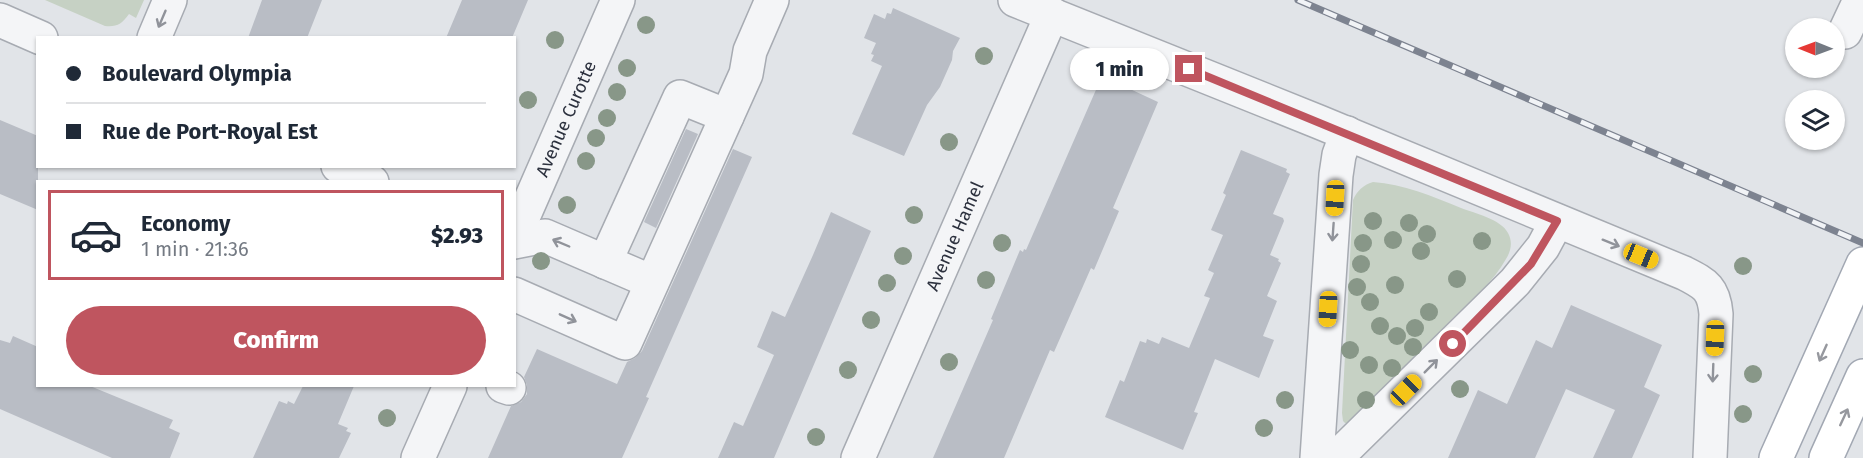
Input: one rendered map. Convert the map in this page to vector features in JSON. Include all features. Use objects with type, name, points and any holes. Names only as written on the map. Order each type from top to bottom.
[{"type":"main road","points":[[1776,458],[1863,264]]},
{"type":"main road","points":[[1826,458],[1863,376]]},
{"type":"street","points":[[155,36],[170,0]]},
{"type":"street","name":"Avenue Curotte","points":[[516,233],[618,0]]},
{"type":"street","points":[[516,295],[625,343],[746,74],[750,51],[772,0]]},
{"type":"street","points":[[1015,0],[1347,133],[1684,273],[1703,284],[1713,294],[1716,314],[1710,458]]},
{"type":"street","points":[[1845,32],[1860,0]]},
{"type":"street","name":"Avenue Hamel","points":[[858,458],[1052,14]]},
{"type":"street","points":[[0,20],[36,36]]},
{"type":"street","points":[[605,262],[680,97],[727,116]]},
{"type":"street","points":[[1317,458],[1336,175],[1339,155],[1347,133]]},
{"type":"street","points":[[342,168],[368,180]]},
{"type":"street","points":[[1336,458],[1515,282],[1543,247],[1557,221]]},
{"type":"street","points":[[516,242],[546,236],[652,282]]},
{"type":"street","points":[[418,458],[450,387]]},
{"type":"green space","points":[[45,0],[144,0],[136,18],[129,14],[119,24],[105,26]]},
{"type":"green space","points":[[1373,182],[1417,191],[1493,220],[1505,228],[1511,246],[1506,259],[1489,283],[1349,424],[1343,421],[1342,413],[1353,200],[1361,189]]},
{"type":"building","points":[[262,0],[322,0],[308,36],[249,36]]},
{"type":"building","points":[[462,0],[528,0],[513,36],[447,36]]},
{"type":"building","points":[[893,8],[960,38],[940,87],[927,105],[904,156],[852,134],[882,66],[871,61],[874,55],[871,54],[876,43],[864,38],[874,14],[885,19],[887,13],[891,14]]},
{"type":"building","points":[[1102,76],[1158,102],[1113,208],[1119,211],[1094,270],[1091,268],[1054,352],[1050,350],[1004,458],[933,458],[993,320],[991,319],[1020,250],[1023,252],[1024,249],[1026,250]]},
{"type":"building","points":[[0,120],[36,135],[38,180],[36,180],[36,209],[0,194]]},
{"type":"building","points":[[686,129],[698,134],[656,228],[644,222]]},
{"type":"building","points":[[733,149],[752,157],[646,397],[649,398],[622,458],[488,458],[511,406],[521,402],[527,394],[524,377],[537,349],[617,384],[627,362],[642,351]]},
{"type":"building","points":[[1241,150],[1287,169],[1286,172],[1290,174],[1273,214],[1283,218],[1284,221],[1270,255],[1279,259],[1281,263],[1267,296],[1277,301],[1263,336],[1274,340],[1259,378],[1215,359],[1194,412],[1198,413],[1183,450],[1105,417],[1120,380],[1124,382],[1140,341],[1146,343],[1147,339],[1159,344],[1162,337],[1189,348],[1210,298],[1204,296],[1214,273],[1208,270],[1223,235],[1211,230]]},
{"type":"building","points":[[831,212],[871,231],[774,458],[718,458],[734,422],[743,426],[774,355],[757,347],[772,311],[785,317]]},
{"type":"building","points":[[1571,305],[1662,345],[1644,387],[1660,395],[1632,458],[1593,458],[1615,410],[1566,389],[1535,458],[1448,458],[1478,390],[1507,404],[1536,340],[1552,348]]},
{"type":"building","points":[[13,336],[36,346],[36,387],[92,387],[173,420],[169,428],[180,433],[170,458],[112,458],[0,409],[0,340],[10,343]]},
{"type":"building","points":[[302,387],[354,387],[338,424],[348,428],[346,431],[351,433],[339,458],[253,458],[279,401],[294,404]]},
{"type":"railway","points":[[1298,0],[1863,243]]},
{"type":"route","points":[[1189,69],[1557,221],[1531,264],[1453,344]]}]
